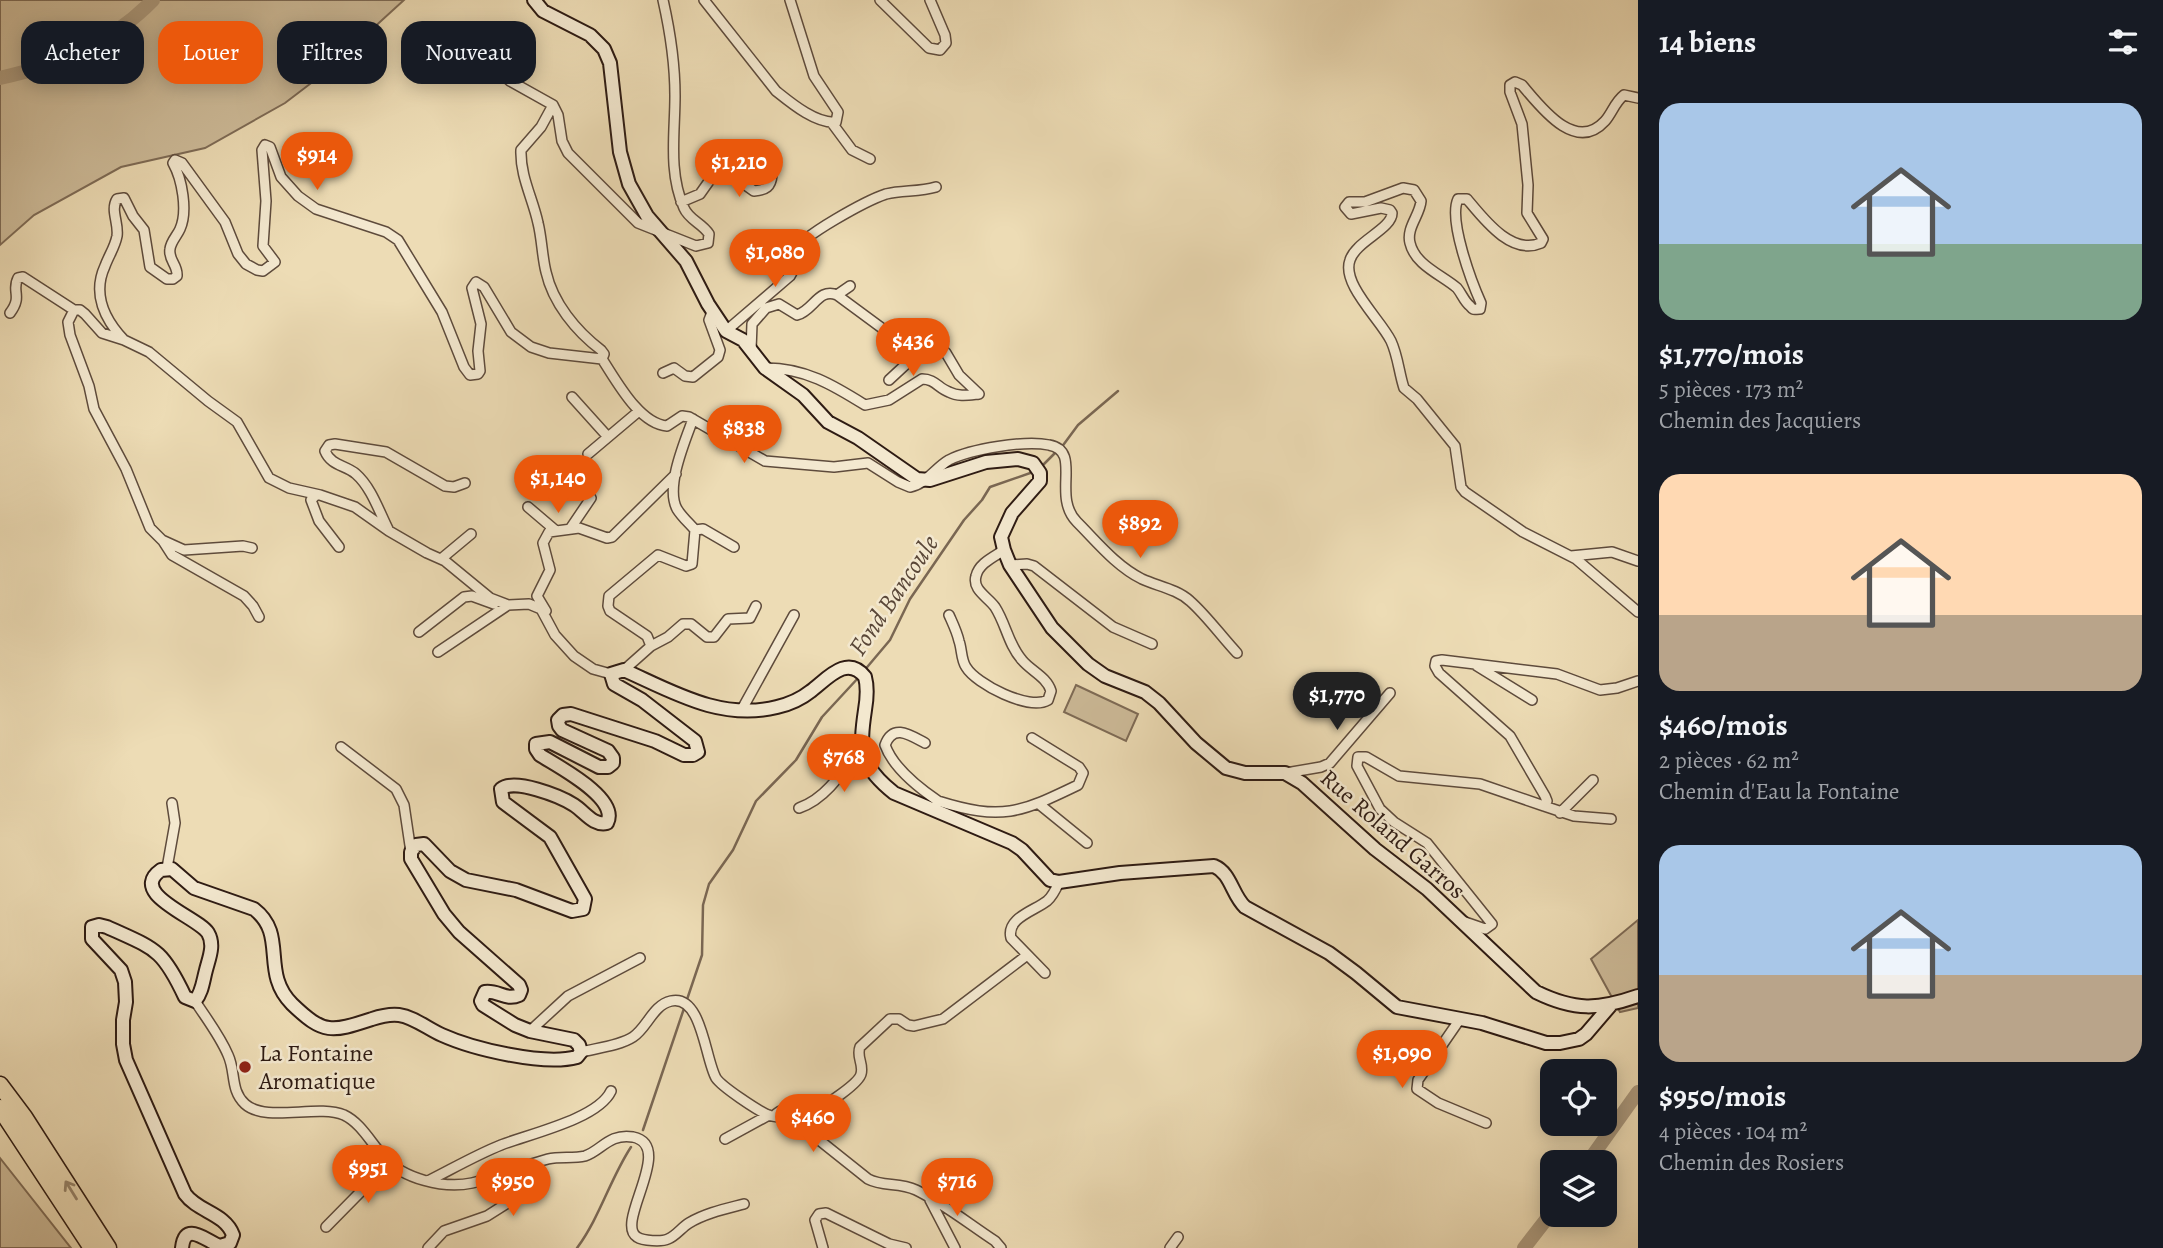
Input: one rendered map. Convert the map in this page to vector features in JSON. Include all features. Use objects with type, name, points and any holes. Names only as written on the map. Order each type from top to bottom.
[{"type":"highway","points":[[0,1085],[24,1116],[108,1248]]},
{"type":"highway","points":[[0,1108],[92,1248]]},
{"type":"main road","points":[[534,0],[543,12],[590,35],[604,49],[612,72],[620,152],[636,199],[686,261],[712,312],[726,331],[743,340],[765,368],[797,391],[835,427],[858,438],[912,476],[924,481],[986,462],[1018,459],[1037,468],[1040,481],[1012,513],[1002,537],[1004,550]]},
{"type":"main road","name":"Rue Roland Garros","points":[[1004,550],[1010,565],[1052,628],[1105,676],[1145,692],[1212,758],[1226,768],[1245,773],[1285,773],[1302,783],[1375,849],[1427,889],[1536,992],[1555,1001],[1586,1009],[1610,1006],[1638,996]]},
{"type":"main road","points":[[182,1248],[184,1239],[196,1233],[220,1246],[230,1243],[233,1235],[225,1221],[200,1209],[185,1194],[126,1060],[122,1020],[126,1002],[125,982],[121,971],[92,939],[92,927],[107,927],[156,950],[168,963],[185,997],[195,1001],[201,992],[212,949],[211,942],[204,927],[162,901],[156,894],[153,887],[154,876],[161,870],[172,869],[194,888],[254,909],[261,915],[271,929],[273,965],[282,992],[318,1026],[331,1030],[383,1015],[399,1015],[453,1039],[499,1053],[568,1060],[577,1057],[581,1052],[574,1040],[530,1031],[483,1005],[481,1001],[485,992],[514,997],[521,990],[519,985],[459,932],[444,914],[411,859],[411,852],[416,845],[424,844],[450,872],[466,880],[516,890],[572,911],[583,909],[585,899],[555,844],[543,830],[503,802],[501,789],[506,785],[517,784],[561,798],[582,810],[594,822],[607,823],[609,813],[601,798],[582,782],[540,755],[536,749],[536,744],[550,742],[599,766],[608,767],[613,763],[608,751],[562,730],[558,720],[563,715],[571,714],[631,732],[684,755],[698,752],[695,741],[642,699],[614,684],[617,672],[706,706],[741,711],[786,705],[811,691],[833,672],[851,667],[865,677],[868,689],[862,745],[864,759],[882,783],[894,793],[936,806],[1012,843],[1050,880],[1059,882],[1120,873],[1209,866],[1219,868],[1238,901],[1245,907],[1343,963],[1397,1007],[1482,1023],[1546,1043],[1560,1043],[1586,1034],[1610,1006]]},
{"type":"street","points":[[516,84],[553,105],[558,115],[562,141],[568,153],[638,223],[696,246],[708,243],[709,234],[691,219],[681,202],[675,177],[673,63],[663,0]]},
{"type":"street","points":[[704,0],[767,82],[787,100],[813,116],[832,123],[852,150],[870,159]]},
{"type":"street","points":[[790,0],[814,76],[838,112],[838,120],[832,123]]},
{"type":"street","points":[[880,0],[929,48],[940,50],[946,43],[945,35],[930,0]]},
{"type":"street","points":[[1638,98],[1624,95],[1606,121],[1596,129],[1574,131],[1562,127],[1551,118],[1522,85],[1515,82],[1510,85],[1522,124],[1528,186],[1527,213],[1543,239],[1541,243],[1529,246],[1508,238],[1487,225],[1467,199],[1458,200],[1455,209],[1459,233],[1475,292],[1482,303],[1479,309],[1475,310],[1469,306],[1458,289],[1426,266],[1411,247],[1410,233],[1421,205],[1417,192],[1404,188],[1365,202],[1349,202],[1345,207],[1350,214],[1381,208],[1386,208],[1392,214],[1389,224],[1367,239],[1351,257],[1348,269],[1356,290],[1394,348],[1404,388],[1417,399],[1455,446],[1461,487],[1523,532],[1570,556],[1638,612]]},
{"type":"street","points":[[553,105],[541,127],[521,150],[523,171],[538,222],[548,281],[576,327],[604,354],[602,359]]},
{"type":"street","points":[[124,340],[106,317],[100,295],[102,275],[117,234],[114,207],[117,199],[122,197],[126,201],[133,216],[142,226],[150,267],[167,279],[173,279],[177,275],[177,269],[169,251],[180,230],[183,216],[181,182],[173,163],[178,161],[185,166],[225,222],[246,264],[262,271],[275,262],[262,246],[267,201],[262,150],[265,145],[270,147],[281,177],[307,204],[386,232],[398,240],[442,312],[464,367],[470,375],[480,371],[478,351],[481,324],[472,288],[476,282],[484,286],[511,332],[531,347],[549,353],[602,359]]},
{"type":"street","points":[[681,202],[700,194],[712,177],[720,172],[730,174],[754,191],[767,188],[772,175]]},
{"type":"street","points":[[726,331],[790,276],[795,267],[793,253],[805,237],[883,195],[936,187]]},
{"type":"street","points":[[10,313],[17,301],[16,282],[23,277],[74,310],[86,314],[102,333],[124,340],[159,360],[237,422],[269,478],[289,488],[355,507],[389,531],[451,565],[480,592],[505,604]]},
{"type":"street","points":[[837,295],[850,286]]},
{"type":"street","points":[[751,350],[752,324],[766,307],[779,304],[797,315],[805,313],[822,295],[831,292],[916,354]]},
{"type":"street","points":[[74,310],[68,322],[69,335],[89,386],[94,409],[126,469],[150,528],[172,555],[244,596],[259,617]]},
{"type":"street","points":[[663,373],[674,368],[685,376],[693,377],[718,357],[720,350],[709,320],[712,312]]},
{"type":"street","points":[[765,368],[783,368],[810,374],[865,405],[889,400],[922,379],[933,380],[949,393],[979,394],[959,375],[939,346],[916,354],[890,380]]},
{"type":"street","points":[[602,359],[639,411],[662,426],[671,424],[682,416],[693,419],[765,461],[834,467],[868,463],[905,485],[916,486],[937,468],[969,452],[1038,443],[1056,447],[1065,453],[1067,459],[1065,492],[1073,518],[1121,566],[1190,601],[1237,653]]},
{"type":"street","points":[[572,397],[608,437]]},
{"type":"street","points":[[589,454],[639,411]]},
{"type":"street","points":[[651,646],[648,636],[610,611],[609,596],[658,555],[686,566],[690,565],[695,530],[677,508],[674,500],[676,474],[693,419]]},
{"type":"street","points":[[389,531],[369,491],[356,474],[328,458],[325,451],[329,445],[386,452],[445,486],[454,487],[464,483]]},
{"type":"street","points":[[548,621],[537,593],[550,569],[542,544],[544,539],[555,530],[570,529],[586,529],[600,536],[612,537],[676,474]]},
{"type":"street","points":[[316,495],[311,500],[319,521],[339,547]]},
{"type":"street","points":[[570,529],[591,498]]},
{"type":"street","points":[[528,507],[555,530]]},
{"type":"street","points":[[695,530],[703,529],[734,547]]},
{"type":"street","points":[[441,559],[471,534]]},
{"type":"street","points":[[162,540],[184,550],[252,548]]},
{"type":"street","points":[[949,615],[960,642],[964,663],[970,672],[1014,699],[1033,704],[1048,700],[1051,691],[1048,683],[1022,660],[1012,646],[995,607],[977,586],[978,571],[1004,550]]},
{"type":"street","points":[[1570,556],[1612,552],[1638,561]]},
{"type":"street","points":[[1010,565],[1034,566],[1113,627],[1152,644]]},
{"type":"street","points":[[419,632],[464,597],[472,596],[487,603],[534,605],[541,609],[555,635],[574,656],[593,669],[617,672],[683,624],[691,624],[707,637],[713,637],[728,619],[750,618],[756,606]]},
{"type":"street","points":[[438,652],[505,604]]},
{"type":"street","points":[[741,711],[794,615]]},
{"type":"street","points":[[1544,806],[1545,796],[1518,746],[1504,730],[1438,673],[1436,662],[1440,660],[1557,674],[1600,690],[1638,681]]},
{"type":"street","points":[[1473,664],[1532,700]]},
{"type":"street","points":[[1285,773],[1330,763],[1390,693]]},
{"type":"street","points":[[925,743],[898,731],[891,734],[885,746],[887,752],[936,806],[982,813],[1014,811],[1039,804],[1078,785],[1083,773],[1079,767],[1032,738]]},
{"type":"street","points":[[799,808],[821,797],[862,745]]},
{"type":"street","points":[[341,747],[396,789],[404,805],[411,852]]},
{"type":"street","points":[[1460,920],[1485,929],[1492,924],[1427,842],[1394,822],[1380,809],[1357,766],[1358,757],[1366,757],[1399,776],[1480,784],[1560,813],[1611,820]]},
{"type":"street","points":[[1560,813],[1593,780]]},
{"type":"street","points":[[167,868],[175,823],[172,803]]},
{"type":"street","points":[[1039,804],[1087,843]]},
{"type":"street","points":[[1045,973],[1011,938],[1011,926],[1050,899],[1059,882]]},
{"type":"street","points":[[726,1139],[783,1109],[824,1105],[858,1081],[862,1070],[858,1053],[860,1047],[890,1019],[899,1019],[915,1026],[943,1019],[1026,956]]},
{"type":"street","points":[[530,1031],[568,996],[640,958]]},
{"type":"street","points":[[581,1052],[636,1036],[660,1007],[673,1000],[680,1001],[692,1008],[718,1081],[771,1116],[794,1120],[868,1179],[879,1185],[905,1185],[928,1197],[995,1241],[1001,1248]]},
{"type":"street","points":[[195,1001],[229,1057],[233,1085],[248,1107],[273,1112],[323,1111],[344,1115],[359,1126],[398,1170],[437,1184],[470,1184],[548,1159],[589,1154],[599,1145],[628,1137],[637,1138],[643,1143],[649,1162],[632,1221],[633,1234],[637,1237],[666,1240],[702,1217],[744,1204]]},
{"type":"street","points":[[1460,1019],[1418,1080],[1417,1089],[1419,1093],[1438,1103],[1486,1123]]},
{"type":"street","points":[[428,1181],[498,1146],[585,1113],[602,1103],[611,1091]]},
{"type":"street","points":[[326,1227],[389,1163]]},
{"type":"street","points":[[428,1248],[444,1231],[487,1216],[520,1195],[519,1190],[492,1177]]},
{"type":"street","points":[[928,1197],[955,1248]]},
{"type":"street","points":[[823,1248],[815,1220],[822,1213],[889,1244],[906,1248]]},
{"type":"street","points":[[1170,1248],[1178,1237]]},
{"type":"shaded area","points":[[0,0],[404,0],[381,21],[277,21],[277,84],[310,84],[285,103],[205,148],[121,167],[34,215],[0,245]]},
{"type":"shaded area","points":[[1076,685],[1138,714],[1126,741],[1064,712]]},
{"type":"shaded area","points":[[1638,920],[1638,1008],[1620,1012],[1591,959]]},
{"type":"shaded area","points":[[0,1158],[71,1248],[0,1248]]},
{"type":"waterway","points":[[0,78],[42,67],[82,51],[119,29],[153,0]]},
{"type":"waterway","name":"Fond Bancoule","points":[[1061,448],[1078,425],[1118,391]]},
{"type":"waterway","name":"Fond Bancoule","points":[[1041,467],[1056,452]]},
{"type":"waterway","name":"Fond Bancoule","points":[[863,672],[890,640],[910,599],[990,487],[1036,471]]},
{"type":"waterway","name":"Fond Bancoule","points":[[643,1130],[702,955],[703,905],[709,884],[733,850],[756,801],[796,760],[822,717],[859,677]]},
{"type":"waterway","points":[[1597,1150],[1638,1092]]},
{"type":"waterway","name":"Fond Bancoule","points":[[577,1248],[631,1147]]},
{"type":"waterway","points":[[1524,1248],[1540,1227]]},
{"type":"place","name":"La Fontaine Aromatique","points":[[245,1067]]}]
